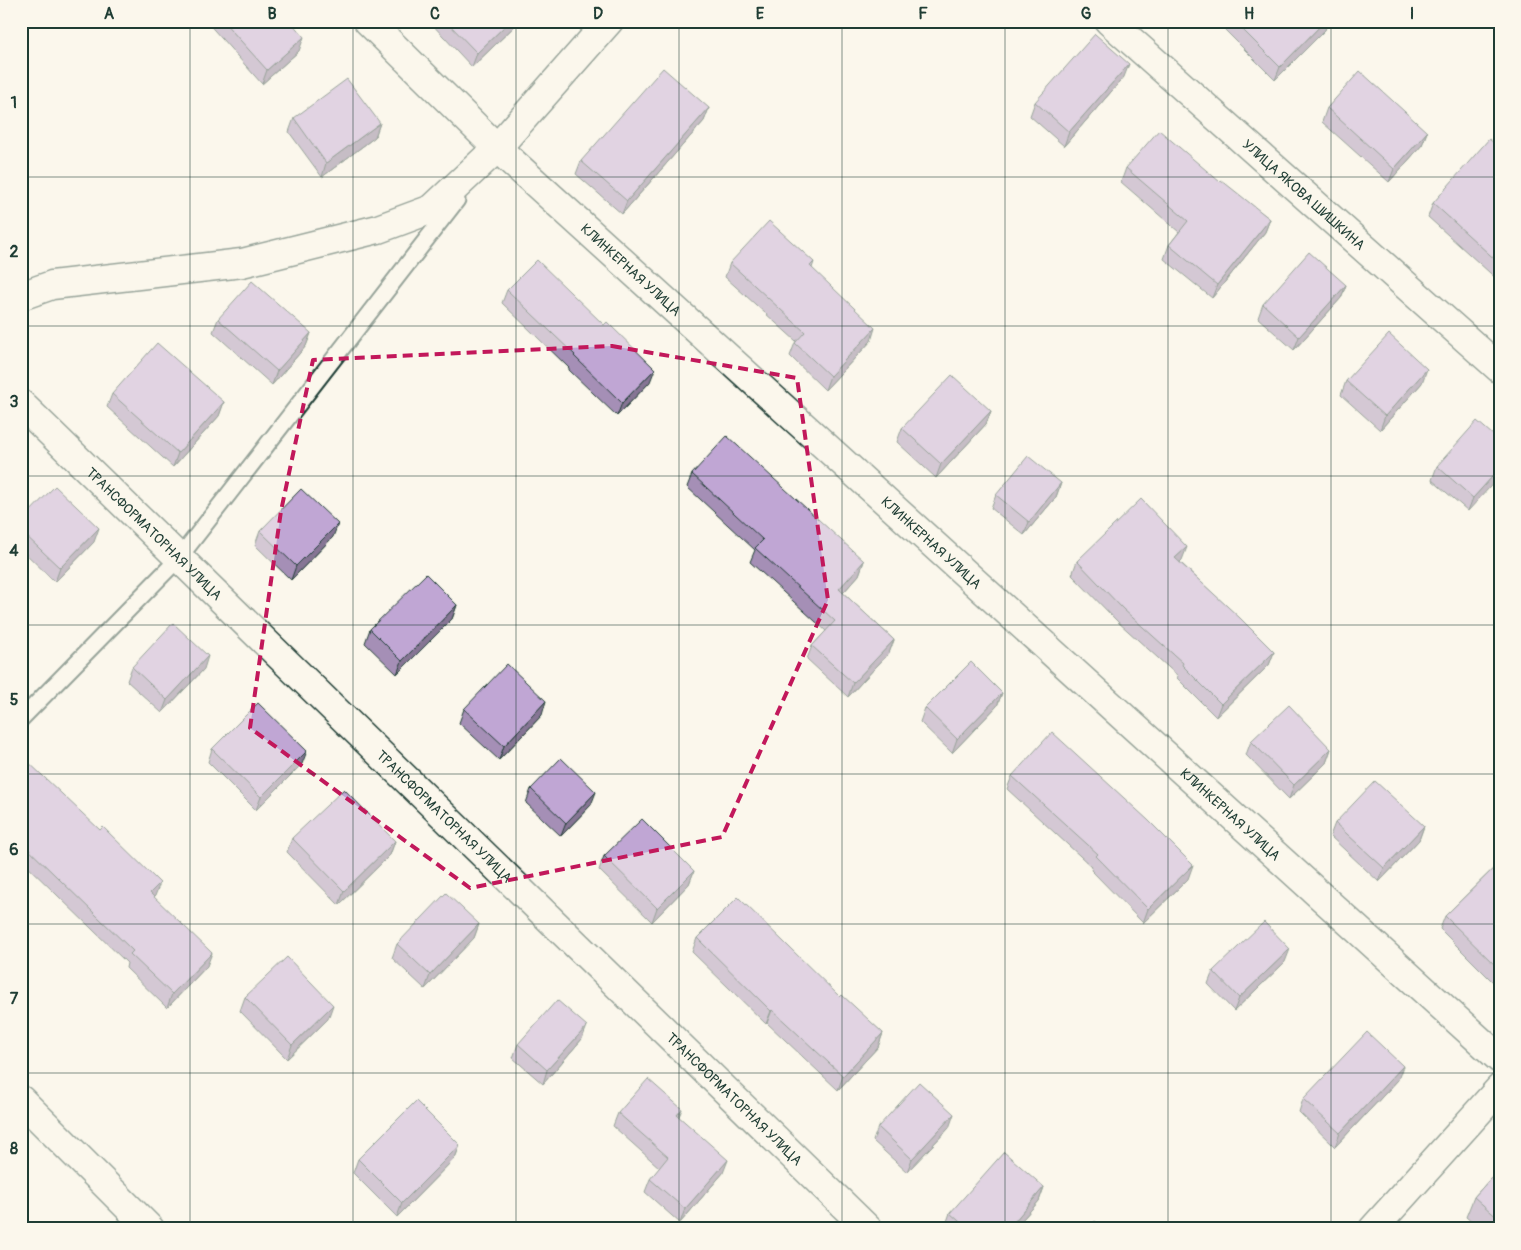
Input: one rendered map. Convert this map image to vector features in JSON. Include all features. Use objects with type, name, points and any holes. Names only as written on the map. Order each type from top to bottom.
[{"type":"street","name":"КЛИНКЕРНАЯ УЛИЦА","points":[[368,21],[497,148],[1500,1059]]},
{"type":"street","points":[[21,296],[52,285],[242,263],[378,228],[432,209],[497,148],[610,21]]},
{"type":"street","name":"УЛИЦА ЯКОВА ШИШКИНА","points":[[1109,21],[1500,369]]},
{"type":"street","name":"ТРАНСФОРМАТОРНАЯ УЛИЦА","points":[[21,404],[868,1229]]},
{"type":"street","points":[[1373,1229],[1500,1088]]},
{"type":"street","points":[[21,1100],[150,1229]]},
{"type":"lane","points":[[21,719],[180,558],[497,148]]},
{"type":"highlighted area","points":[[612,346],[797,378],[828,600],[722,837],[470,888],[250,728],[281,511],[313,360]]},
{"type":"building","points":[[223,21],[290,21],[304,37],[267,70]]},
{"type":"building","points":[[446,21],[510,21],[477,53]]},
{"type":"building","points":[[1234,21],[1325,21],[1280,67]]},
{"type":"building","points":[[1095,34],[1129,64],[1069,132],[1035,102]]},
{"type":"building","points":[[663,68],[709,108],[627,201],[581,161]]},
{"type":"building","points":[[1360,71],[1427,132],[1394,169],[1327,108]]},
{"type":"building","points":[[347,79],[380,123],[326,163],[294,118]]},
{"type":"building","points":[[1159,130],[1220,182],[1221,180],[1270,219],[1217,285],[1169,245],[1188,221],[1126,168]]},
{"type":"building","points":[[1489,139],[1500,148],[1500,264],[1433,203]]},
{"type":"building","points":[[769,221],[814,262],[810,266],[875,328],[830,376],[795,343],[805,332],[730,263]]},
{"type":"building","points":[[1309,252],[1346,285],[1299,337],[1263,304]]},
{"type":"building","points":[[537,260],[604,325],[607,322],[655,369],[622,403],[507,290]]},
{"type":"building","points":[[252,281],[311,333],[277,371],[218,319]]},
{"type":"building","points":[[1389,334],[1427,369],[1385,416],[1346,381]]},
{"type":"building","points":[[157,343],[224,402],[178,453],[112,394]]},
{"type":"building","points":[[952,375],[991,411],[941,464],[902,428]]},
{"type":"building","points":[[1477,421],[1500,441],[1500,468],[1473,498],[1437,466]]},
{"type":"building","points":[[727,436],[864,561],[839,589],[894,640],[853,683],[812,646],[835,621],[755,548],[763,540],[692,474]]},
{"type":"building","points":[[1028,456],[1061,483],[1029,522],[996,495]]},
{"type":"building","points":[[55,486],[99,528],[60,568],[21,531],[21,521]]},
{"type":"building","points":[[301,489],[338,524],[296,566],[260,531]]},
{"type":"building","points":[[1141,499],[1187,547],[1175,558],[1274,652],[1221,704],[1182,665],[1183,663],[1123,609],[1077,561]]},
{"type":"building","points":[[426,574],[457,605],[402,661],[370,629]]},
{"type":"building","points":[[173,623],[208,656],[167,700],[132,667]]},
{"type":"building","points":[[971,662],[1002,693],[957,739],[925,708]]},
{"type":"building","points":[[507,664],[546,701],[504,746],[464,709]]},
{"type":"building","points":[[258,703],[307,751],[261,797],[212,749]]},
{"type":"building","points":[[1289,705],[1331,749],[1294,785],[1251,741]]},
{"type":"building","points":[[1052,732],[1148,820],[1193,865],[1148,909],[1096,856],[1098,854],[1012,776]]},
{"type":"building","points":[[561,758],[596,792],[566,823],[531,789]]},
{"type":"building","points":[[25,759],[100,830],[103,827],[160,883],[150,893],[212,953],[172,994],[130,954],[133,951],[21,842],[21,764]]},
{"type":"building","points":[[1375,781],[1424,826],[1384,868],[1335,823]]},
{"type":"building","points":[[344,789],[395,841],[344,891],[292,838]]},
{"type":"building","points":[[642,819],[694,871],[657,908],[604,856]]},
{"type":"building","points":[[1500,862],[1500,970],[1445,916]]},
{"type":"building","points":[[446,893],[479,924],[430,975],[397,944]]},
{"type":"building","points":[[738,897],[840,997],[842,995],[883,1033],[843,1076],[771,1011],[697,938]]},
{"type":"building","points":[[1264,922],[1290,949],[1239,998],[1213,971]]},
{"type":"building","points":[[287,957],[333,1005],[292,1045],[245,997]]},
{"type":"building","points":[[557,1000],[587,1026],[547,1070],[518,1044]]},
{"type":"building","points":[[1367,1032],[1403,1066],[1340,1133],[1303,1099]]},
{"type":"building","points":[[648,1079],[682,1109],[677,1115],[728,1160],[685,1209],[650,1179],[668,1157],[618,1113]]},
{"type":"building","points":[[919,1082],[954,1114],[912,1159],[878,1127]]},
{"type":"building","points":[[416,1101],[460,1145],[402,1203],[358,1159]]},
{"type":"building","points":[[1004,1152],[1044,1187],[1008,1229],[968,1229],[950,1213]]},
{"type":"building","points":[[1500,1168],[1500,1220],[1474,1197]]},
{"type":"building","points":[[1095,1221],[1104,1229],[1088,1229]]},
{"type":"building","points":[[781,1224],[787,1229],[777,1229]]}]
